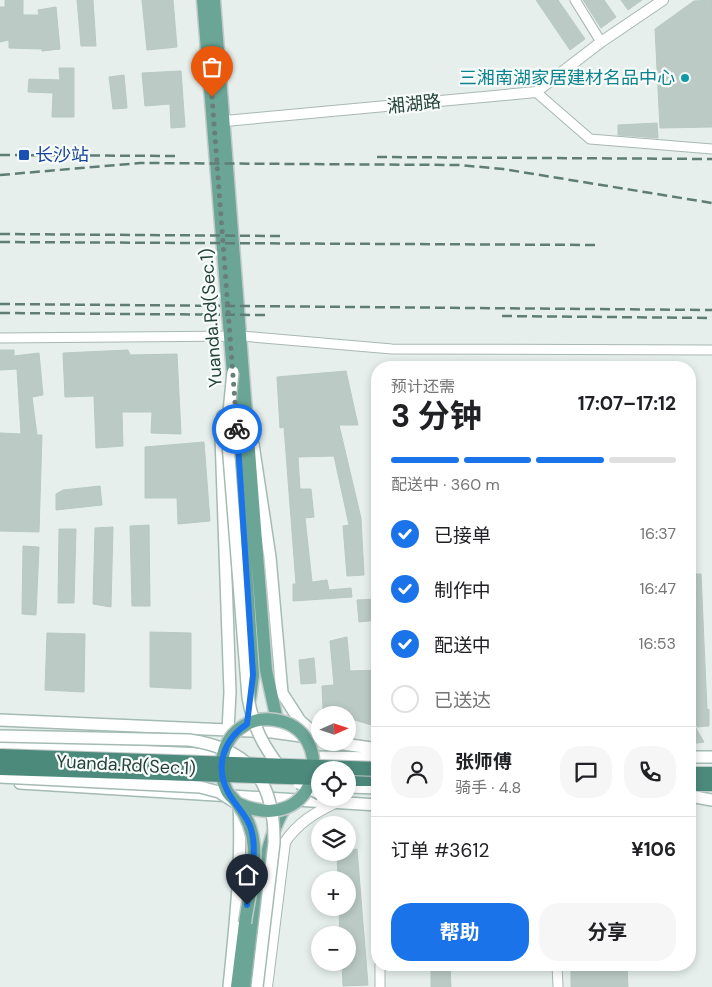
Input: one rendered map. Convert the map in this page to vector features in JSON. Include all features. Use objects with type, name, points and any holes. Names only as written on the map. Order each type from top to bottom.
[{"type":"highway","points":[[0,756],[371,769]]},
{"type":"highway","points":[[0,768],[311,784]]},
{"type":"highway","points":[[696,774],[712,774]]},
{"type":"highway","points":[[356,779],[371,779]]},
{"type":"highway","points":[[696,784],[712,784]]},
{"type":"main road","name":"Yuanda.Rd(Sec.1)","points":[[203,0],[234,338],[247,415],[266,670],[277,720]]},
{"type":"main road","name":"Yuanda.Rd(Sec.1)","points":[[214,0],[225,121],[234,338],[233,372],[253,675],[247,724]]},
{"type":"main road","points":[[228,731],[230,692],[221,437],[234,338]]},
{"type":"main road","points":[[233,372],[227,431],[251,719],[258,737],[285,773],[311,789]]},
{"type":"main road","points":[[247,415],[260,480],[270,557],[282,693],[300,721],[311,731]]},
{"type":"main road","points":[[311,788],[284,809],[264,812],[238,800],[227,792],[222,774],[223,755],[231,737],[247,724],[267,719],[277,720],[294,727],[301,733],[306,740],[313,761]]},
{"type":"main road","points":[[0,720],[272,732],[311,738]]},
{"type":"main road","points":[[0,736],[198,742],[233,754],[257,774],[270,799],[274,822],[274,844],[257,987]]},
{"type":"main road","points":[[0,744],[223,755]]},
{"type":"main road","points":[[356,746],[371,748]]},
{"type":"main road","points":[[313,757],[371,758]]},
{"type":"main road","points":[[696,757],[712,757]]},
{"type":"main road","name":"Yuanda.Rd(Sec.1)","points":[[0,777],[200,787],[238,800]]},
{"type":"main road","points":[[0,781],[238,800],[311,801]]},
{"type":"main road","points":[[356,787],[371,788]]},
{"type":"main road","points":[[696,797],[712,800]]},
{"type":"main road","points":[[356,800],[371,799]]},
{"type":"main road","points":[[238,800],[251,827],[254,849],[249,987]]},
{"type":"main road","points":[[229,987],[239,896],[241,846],[238,800]]},
{"type":"main road","points":[[696,801],[712,800]]},
{"type":"main road","points":[[356,803],[371,804]]},
{"type":"main road","points":[[237,987],[269,840],[284,809]]},
{"type":"street","points":[[575,0],[601,42]]},
{"type":"street","points":[[663,0],[601,42],[536,92],[590,139],[712,149]]},
{"type":"street","name":"湘湖路","points":[[225,121],[536,92]]},
{"type":"street","points":[[0,338],[234,338],[392,349],[712,350]]},
{"type":"street","points":[[267,987],[285,842],[294,828],[307,817],[326,806]]},
{"type":"street","points":[[380,971],[380,987]]},
{"type":"street","points":[[557,971],[558,987]]},
{"type":"building","points":[[5,0],[23,0],[23,15],[39,15],[38,10],[56,7],[60,49],[42,51],[42,49],[9,48],[9,40],[0,42],[0,7],[5,7]]},
{"type":"building","points":[[77,0],[93,0],[96,46],[81,46]]},
{"type":"building","points":[[142,0],[173,0],[177,47],[147,50]]},
{"type":"building","points":[[536,0],[558,0],[585,39],[570,50]]},
{"type":"building","points":[[583,0],[604,0],[616,17],[601,28]]},
{"type":"building","points":[[621,0],[642,0],[628,10]]},
{"type":"building","name":"三湘南湖家居建材名品中心","points":[[712,0],[712,127],[660,128],[655,29],[694,1]]},
{"type":"building","points":[[59,68],[74,68],[74,117],[52,117],[53,93],[28,92],[29,79],[60,80]]},
{"type":"building","points":[[181,71],[185,127],[171,128],[170,104],[145,106],[142,73]]},
{"type":"building","points":[[124,75],[127,108],[113,109],[109,77]]},
{"type":"building","points":[[657,123],[658,138],[618,135],[618,125]]},
{"type":"building","points":[[0,350],[14,350],[14,356],[39,353],[43,395],[32,397],[37,435],[42,435],[39,532],[0,531],[0,433],[21,434],[17,369],[0,370]]},
{"type":"building","points":[[128,350],[130,355],[177,354],[181,434],[151,433],[152,412],[122,412],[123,446],[96,448],[94,396],[65,397],[63,353]]},
{"type":"building","points":[[346,371],[358,425],[339,425],[361,518],[364,575],[347,576],[343,526],[349,525],[334,456],[298,457],[300,489],[311,489],[314,517],[305,518],[312,582],[327,580],[329,590],[351,588],[352,597],[293,601],[293,584],[296,584],[284,427],[280,428],[277,377]]},
{"type":"building","points":[[204,442],[210,521],[178,524],[177,498],[145,498],[145,447]]},
{"type":"building","points":[[100,486],[102,505],[56,510],[56,494],[63,490]]},
{"type":"building","points":[[149,525],[150,606],[132,606],[130,526]]},
{"type":"building","points":[[113,527],[111,607],[93,604],[95,528]]},
{"type":"building","points":[[59,529],[76,529],[74,603],[58,603]]},
{"type":"building","points":[[23,546],[39,547],[36,615],[22,614]]},
{"type":"building","points":[[696,574],[701,574],[709,726],[697,727]]},
{"type":"building","points":[[371,599],[371,621],[359,622],[357,600]]},
{"type":"building","points":[[150,632],[191,633],[191,689],[150,687]]},
{"type":"building","points":[[47,633],[85,634],[84,692],[45,690]]},
{"type":"building","points":[[347,637],[350,671],[371,670],[371,725],[356,720],[356,706],[323,706],[322,686],[334,685],[330,641]]},
{"type":"building","points":[[314,658],[316,683],[301,684],[299,660]]},
{"type":"building","points":[[696,728],[704,742],[696,743]]},
{"type":"building","points":[[356,849],[368,985],[343,986],[342,971],[356,971],[356,926],[340,926],[339,916],[356,916],[356,871],[338,871],[337,861],[356,861]]},
{"type":"building","points":[[431,971],[450,971],[451,987],[431,987]]},
{"type":"building","points":[[571,971],[627,971],[628,987],[571,987]]},
{"type":"railway","points":[[0,155],[177,156]]},
{"type":"railway","points":[[377,157],[712,159]]},
{"type":"railway","points":[[0,175],[140,163],[459,165],[503,169],[712,203]]},
{"type":"railway","points":[[0,234],[282,236]]},
{"type":"railway","points":[[0,242],[599,245]]},
{"type":"railway","points":[[0,304],[712,310]]},
{"type":"railway","points":[[0,313],[265,315]]},
{"type":"railway","points":[[502,316],[712,318]]},
{"type":"way so far","points":[[212,97],[237,429]]},
{"type":"place","name":"三湘南湖家居建材名品中心","points":[[685,78]]},
{"type":"place","name":"长沙站","points":[[24,155]]},
{"type":"route","points":[[237,429],[253,675],[247,724],[231,737],[226,745],[221,764],[227,792],[237,803],[251,827],[254,849],[247,905]]}]
